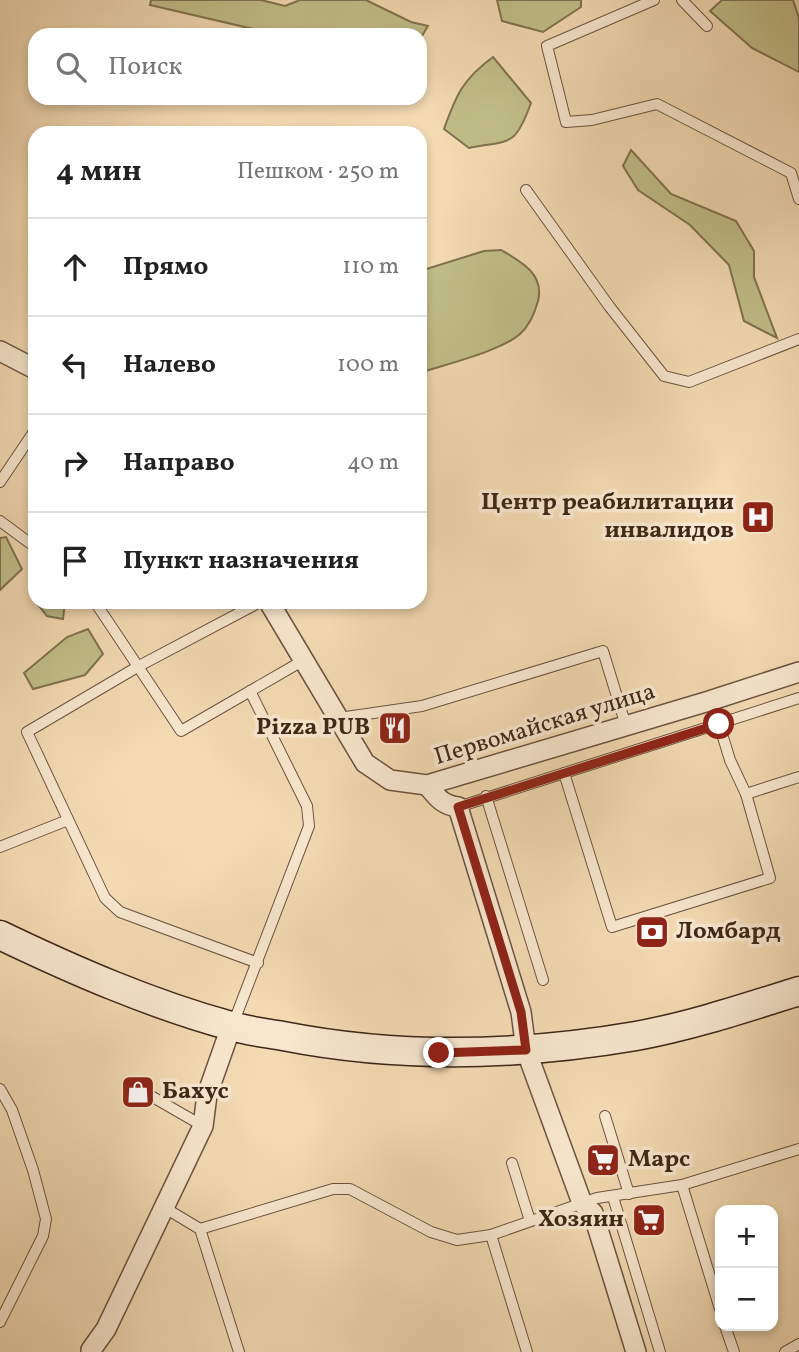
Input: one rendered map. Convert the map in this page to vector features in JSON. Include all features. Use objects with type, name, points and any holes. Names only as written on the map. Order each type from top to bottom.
[{"type":"main road","points":[[0,935],[75,971],[145,999],[231,1027],[330,1045],[384,1051],[439,1053],[526,1050],[638,1036],[698,1022],[799,991]]},
{"type":"street","points":[[0,351],[28,365]]},
{"type":"street","name":"Первомайская улица","points":[[274,609],[365,763],[390,780],[428,785],[799,671]]},
{"type":"street","points":[[428,785],[437,799],[446,805],[458,807],[521,1012],[526,1050],[582,1203],[593,1213],[636,1352]]},
{"type":"street","points":[[90,1351],[106,1329],[203,1126],[207,1096],[231,1027]]},
{"type":"lane","points":[[654,0],[547,46],[566,122],[592,120],[657,104],[791,173],[799,199]]},
{"type":"lane","points":[[682,0],[707,26]]},
{"type":"lane","points":[[526,190],[664,376],[689,382],[799,340]]},
{"type":"lane","points":[[0,482],[28,440]]},
{"type":"lane","points":[[0,522],[28,542]]},
{"type":"lane","points":[[100,609],[181,731],[305,660]]},
{"type":"lane","points":[[247,609],[139,666],[27,732],[105,898],[120,912],[258,963]]},
{"type":"lane","points":[[339,718],[422,706],[603,651],[626,726]]},
{"type":"lane","points":[[231,1027],[309,826],[307,806],[250,691]]},
{"type":"lane","name":"Первомайская улица","points":[[458,807],[799,698]]},
{"type":"lane","points":[[564,773],[612,927],[770,878],[746,794],[730,760],[719,724]]},
{"type":"lane","points":[[746,794],[799,777]]},
{"type":"lane","points":[[486,796],[543,980]]},
{"type":"lane","points":[[0,847],[68,820]]},
{"type":"lane","points":[[0,1089],[12,1110],[29,1158],[46,1219],[43,1236],[0,1322]]},
{"type":"lane","points":[[151,1096],[203,1126]]},
{"type":"lane","points":[[605,1116],[629,1194]]},
{"type":"lane","points":[[200,1229],[333,1189],[350,1189],[431,1232],[457,1240],[491,1235],[597,1198],[682,1185],[799,1149]]},
{"type":"lane","points":[[512,1163],[530,1221]]},
{"type":"lane","points":[[682,1185],[715,1293]]},
{"type":"lane","points":[[613,1197],[660,1352]]},
{"type":"lane","points":[[165,1208],[200,1229],[239,1352]]},
{"type":"lane","points":[[491,1235],[527,1352]]},
{"type":"lane","points":[[727,1331],[734,1352]]},
{"type":"lane","points":[[785,1352],[799,1344]]},
{"type":"shaded area","points":[[151,0],[261,0],[285,6],[300,0],[366,0],[411,22],[428,26],[249,28],[150,5]]},
{"type":"shaded area","points":[[497,0],[581,0],[581,7],[543,32],[502,21]]},
{"type":"shaded area","points":[[722,0],[793,0],[799,18],[799,72],[752,48],[710,11]]},
{"type":"shaded area","points":[[493,57],[531,103],[520,127],[510,139],[469,148],[444,129],[452,106],[467,80]]},
{"type":"shaded area","points":[[631,150],[671,194],[736,221],[754,251],[754,277],[777,338],[744,321],[729,265],[690,225],[638,190],[623,166]]},
{"type":"shaded area","points":[[501,250],[516,259],[534,276],[539,292],[533,314],[520,334],[500,346],[427,371],[427,269],[484,251]]},
{"type":"shaded area","points":[[6,537],[22,569],[0,590],[0,538]]},
{"type":"shaded area","points":[[42,609],[64,609],[63,619],[47,616]]},
{"type":"shaded area","points":[[88,629],[103,654],[85,675],[33,689],[24,673],[67,637]]},
{"type":"place","name":"Центр реабилитации инвалидов","points":[[758,517]]},
{"type":"place","name":"Pizza PUB","points":[[395,728]]},
{"type":"place","name":"Ломбард","points":[[652,932]]},
{"type":"place","name":"Бахус","points":[[138,1092]]},
{"type":"place","name":"Марс","points":[[603,1160]]},
{"type":"place","name":"Хозяин","points":[[649,1220]]},
{"type":"route","points":[[439,1053],[526,1050],[521,1012],[458,807],[719,724]]}]
